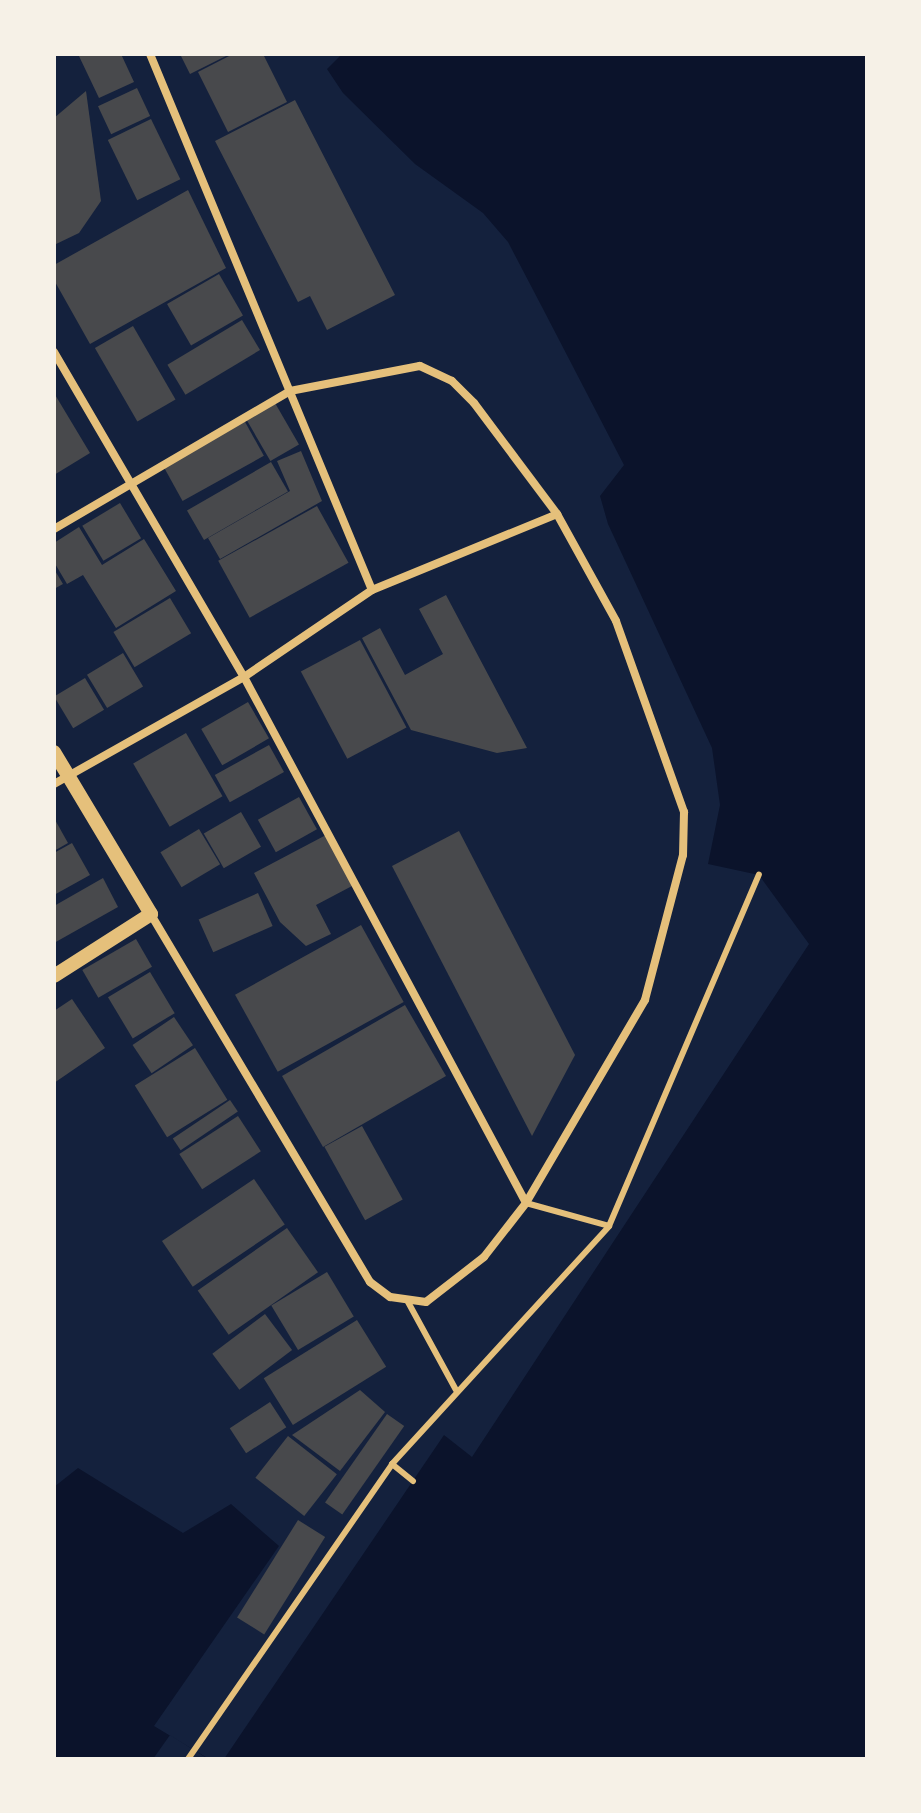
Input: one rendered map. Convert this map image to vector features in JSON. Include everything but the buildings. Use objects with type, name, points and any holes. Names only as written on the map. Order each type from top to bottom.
[{"type":"street","points":[[150,54],[372,590]]},
{"type":"street","points":[[54,352],[244,677],[526,1203]]},
{"type":"street","points":[[54,529],[290,391],[420,366],[452,381],[557,514],[616,621],[684,812],[683,855],[645,1000],[526,1203],[445,1294],[408,1302],[370,1282],[54,752]]},
{"type":"street","points":[[54,784],[244,677],[372,590],[557,514]]},
{"type":"street","points":[[54,976],[151,914]]},
{"type":"lane","points":[[188,1759],[392,1464],[456,1390],[609,1226],[759,875]]},
{"type":"lane","points":[[526,1203],[609,1226]]},
{"type":"lane","points":[[408,1302],[456,1390]]},
{"type":"lane","points":[[392,1464],[413,1481]]},
{"type":"water","points":[[342,54],[867,54],[867,1759],[224,1759],[444,1435],[472,1457],[809,944],[759,875],[708,864],[720,805],[712,748],[608,524],[600,496],[624,465],[508,242],[483,213],[415,164],[343,93],[327,69]]},
{"type":"water","points":[[78,1468],[183,1533],[231,1504],[279,1546],[154,1726],[209,1759],[54,1759],[54,1487]]},
{"type":"pier","points":[[170,1735],[205,1757],[153,1759]]}]
